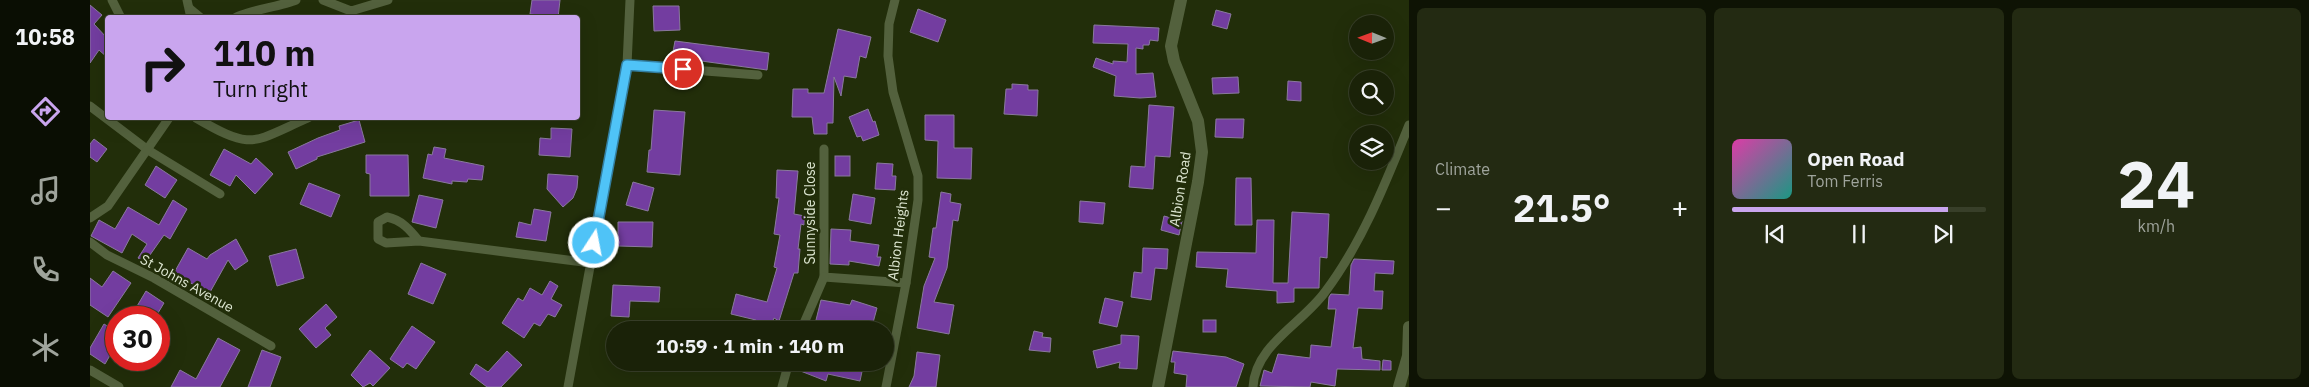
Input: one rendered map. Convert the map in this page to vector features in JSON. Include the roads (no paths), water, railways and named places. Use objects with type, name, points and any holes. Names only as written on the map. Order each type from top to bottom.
[{"type":"street","points":[[112,0],[120,15]]},
{"type":"street","points":[[238,15],[266,10],[296,0]]},
{"type":"street","points":[[323,0],[351,11],[388,0]]},
{"type":"street","points":[[568,387],[627,65],[630,0]]},
{"type":"street","name":"Albion Heights","points":[[886,387],[906,283],[918,200],[918,176],[893,92],[888,56],[889,24],[896,0]]},
{"type":"street","name":"Albion Road","points":[[1158,387],[1198,182],[1202,152],[1198,121],[1174,61],[1171,46],[1182,0]]},
{"type":"street","points":[[627,65],[758,75]]},
{"type":"street","points":[[90,106],[105,117]]},
{"type":"street","points":[[108,120],[148,150],[220,194]]},
{"type":"street","points":[[90,218],[108,206],[168,120]]},
{"type":"street","points":[[200,120],[228,136],[241,140],[256,141],[303,120]]},
{"type":"street","points":[[1253,387],[1253,376],[1262,356],[1325,293],[1362,233],[1409,125]]},
{"type":"street","name":"Sunnyside Close","points":[[805,321],[824,277],[824,149]]},
{"type":"street","points":[[420,241],[394,218],[387,217],[378,222],[378,239],[386,243],[420,241],[591,263]]},
{"type":"street","name":"St Johns Avenue","points":[[90,242],[107,255],[154,278],[270,346]]},
{"type":"street","name":"Sunnyside Close","points":[[824,277],[906,283]]},
{"type":"street","points":[[1399,387],[1408,357],[1409,327]]},
{"type":"street","points":[[90,370],[119,387]]},
{"type":"street","points":[[782,387],[786,371]]}]
